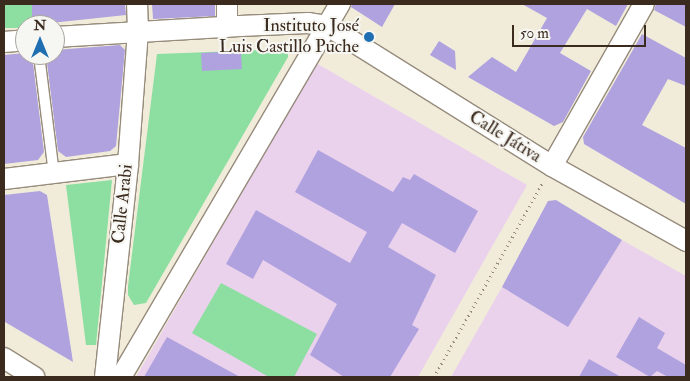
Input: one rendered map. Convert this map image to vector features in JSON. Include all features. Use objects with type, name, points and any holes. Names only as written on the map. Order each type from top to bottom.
[{"type":"street","name":"Calle Arabi","points":[[105,377],[128,164],[138,31],[137,4]]},
{"type":"street","points":[[227,4],[227,27]]},
{"type":"street","points":[[121,377],[340,4]]},
{"type":"street","points":[[552,166],[644,4]]},
{"type":"street","points":[[65,36],[308,23],[328,26]]},
{"type":"street","name":"Calle Játiva","points":[[328,26],[552,166],[686,241]]},
{"type":"street","points":[[4,179],[128,164]]},
{"type":"street","points":[[4,358],[34,377]]},
{"type":"lane","points":[[40,65],[54,173]]},
{"type":"path","points":[[434,377],[552,166]]},
{"type":"shaded area","points":[[316,63],[527,185],[418,377],[136,377]]},
{"type":"shaded area","points":[[622,240],[686,276],[686,377],[451,377],[502,287],[568,326]]},
{"type":"green space","points":[[4,4],[32,4],[32,15],[15,15],[15,28],[4,28]]},
{"type":"green space","points":[[288,49],[288,57],[146,303],[134,305],[128,295],[128,286],[157,54]]},
{"type":"green space","points":[[112,180],[96,345],[86,345],[66,185]]},
{"type":"green space","points":[[221,283],[317,334],[294,377],[269,377],[192,333]]},
{"type":"building","points":[[32,4],[125,4],[126,15],[65,21],[65,15],[32,15]]},
{"type":"building","points":[[152,4],[215,4],[215,16],[153,19]]},
{"type":"building","points":[[352,4],[395,4],[382,27],[351,7]]},
{"type":"building","points":[[522,4],[628,4],[616,26],[587,9],[560,53],[591,71],[563,122],[554,126],[468,77],[492,57],[516,72],[547,18]]},
{"type":"building","points":[[656,4],[686,4],[686,27],[654,10]]},
{"type":"building","points":[[642,34],[686,58],[686,86],[668,79],[642,125],[686,148],[686,204],[584,144],[583,137]]},
{"type":"building","points":[[439,41],[455,51],[456,70],[430,55]]},
{"type":"building","points":[[120,45],[125,50],[116,146],[110,151],[66,157],[58,151],[47,65],[65,65],[65,49]]},
{"type":"building","points":[[241,51],[242,69],[202,71],[201,53]]},
{"type":"building","points":[[15,54],[15,65],[33,65],[44,152],[38,160],[4,164],[4,55]]},
{"type":"building","points":[[318,150],[393,192],[403,177],[410,180],[414,174],[478,211],[455,253],[402,223],[388,247],[436,275],[412,325],[419,329],[390,377],[344,377],[310,355],[337,304],[263,260],[253,279],[226,264],[256,210],[350,263],[367,232],[295,192]]},
{"type":"building","points":[[40,191],[47,195],[73,362],[5,322],[4,195]]},
{"type":"building","points":[[556,200],[622,240],[568,327],[502,287],[548,201]]},
{"type":"building","points":[[639,317],[665,333],[657,348],[686,365],[686,377],[668,377],[657,371],[650,377],[616,357]]},
{"type":"building","points":[[167,337],[240,377],[144,377]]},
{"type":"building","points":[[589,359],[621,377],[579,377]]},
{"type":"place","name":"Instituto José Luis Castillo Puche","points":[[369,37]]}]
